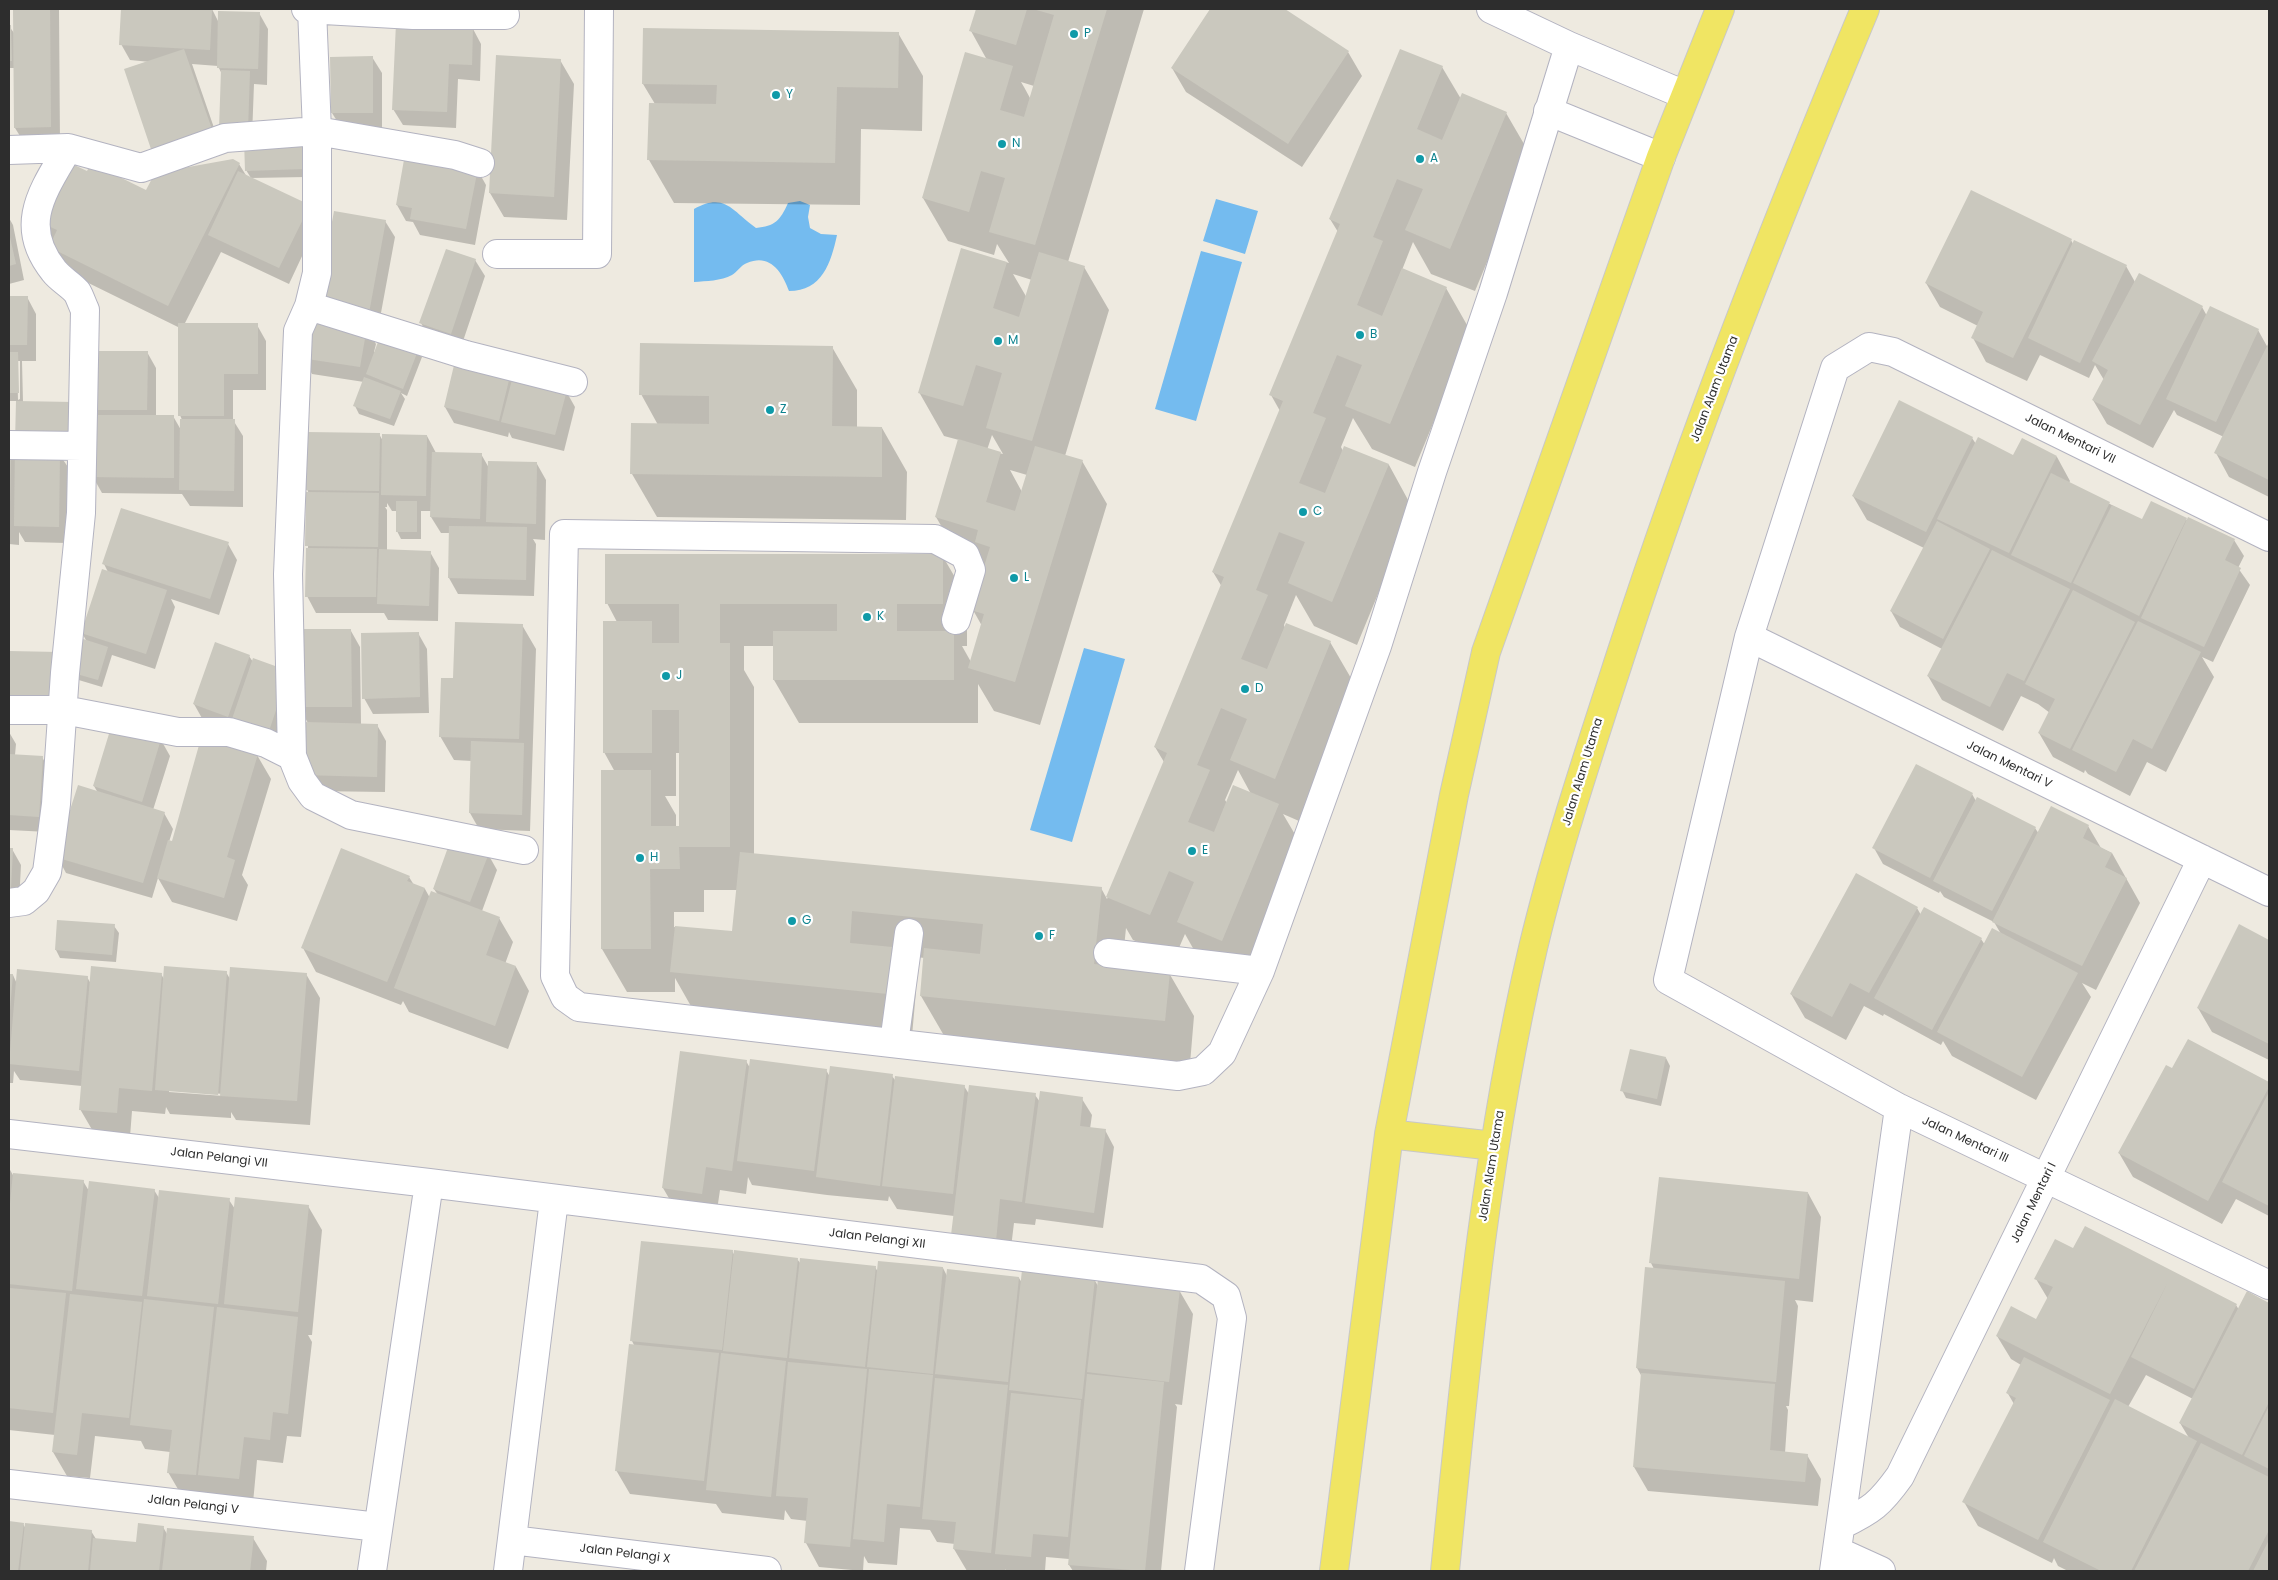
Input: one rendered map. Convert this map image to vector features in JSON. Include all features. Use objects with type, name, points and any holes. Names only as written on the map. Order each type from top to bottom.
[{"type":"main road","points":[[1334,1571],[1389,1134],[1454,795],[1486,652],[1661,157],[1720,9]]},
{"type":"main road","name":"Jalan Alam Utama","points":[[1445,1571],[1468,1337],[1494,1146],[1533,949],[1579,781],[1665,519],[1807,148],[1865,9]]},
{"type":"main road","points":[[1389,1134],[1494,1146]]},
{"type":"street","points":[[306,9],[412,15],[505,15]]},
{"type":"street","points":[[312,9],[318,131],[317,272],[309,306],[298,331],[288,574],[292,756],[302,781],[313,796],[351,815],[524,850]]},
{"type":"street","points":[[497,254],[597,254],[599,9]]},
{"type":"street","points":[[1491,9],[1569,46],[1685,95]]},
{"type":"street","points":[[956,620],[970,570],[965,555],[935,539],[564,534],[555,976],[565,997],[579,1007],[1178,1076],[1203,1071],[1222,1053],[1260,971],[1376,646],[1432,472],[1493,293],[1569,46]]},
{"type":"street","points":[[1548,111],[1661,157]]},
{"type":"street","points":[[9,150],[68,148],[141,168],[225,138],[318,131],[455,155],[480,163]]},
{"type":"street","points":[[9,904],[24,901],[36,891],[47,872],[56,804],[64,710],[65,673],[81,513],[85,310],[77,293],[54,272],[38,247],[34,222],[40,195],[68,148]]},
{"type":"street","points":[[309,306],[466,355],[573,382]]},
{"type":"street","name":"Jalan Mentari VII","points":[[1749,637],[1835,368],[1869,347],[1893,352],[2269,537]]},
{"type":"street","points":[[9,445],[82,446]]},
{"type":"street","name":"Jalan Mentari V","points":[[1749,637],[2269,892]]},
{"type":"street","name":"Jalan Mentari III","points":[[1749,637],[1668,980],[1898,1108],[2269,1285]]},
{"type":"street","points":[[9,710],[64,710],[178,732],[228,732],[266,743],[292,756]]},
{"type":"street","name":"Jalan Mentari I","points":[[1837,1549],[1869,1512],[1886,1496],[1900,1476],[2202,859]]},
{"type":"street","points":[[894,1043],[909,933]]},
{"type":"street","points":[[1108,953],[1260,971]]},
{"type":"street","points":[[1881,1571],[1837,1549],[1898,1108]]},
{"type":"street","name":"Jalan Pelangi VII","points":[[9,1134],[430,1183],[554,1200]]},
{"type":"street","points":[[372,1571],[430,1183]]},
{"type":"street","points":[[508,1571],[554,1200]]},
{"type":"street","name":"Jalan Pelangi XII","points":[[554,1200],[1201,1278],[1226,1296],[1232,1318],[1199,1571]]},
{"type":"street","name":"Jalan Pelangi V","points":[[9,1484],[378,1527]]},
{"type":"street","name":"Jalan Pelangi X","points":[[512,1540],[767,1571]]},
{"type":"water","points":[[1216,199],[1258,211],[1245,254],[1203,241]]},
{"type":"water","points":[[800,201],[810,205],[808,217],[810,228],[821,234],[837,235],[832,256],[823,274],[817,281],[800,290],[789,291],[779,271],[769,262],[762,260],[745,264],[728,277],[694,282],[694,209],[713,202],[721,203],[734,210],[756,228],[768,226],[776,222],[788,203]]},
{"type":"water","points":[[1201,251],[1242,262],[1196,421],[1155,409]]},
{"type":"water","points":[[1084,648],[1125,659],[1072,842],[1030,830]]},
{"type":"building","points":[[13,9],[50,9],[51,127],[14,128]]},
{"type":"building","points":[[121,9],[212,9],[210,50],[119,45]]},
{"type":"building","points":[[976,9],[1027,9],[1016,45],[969,31]]},
{"type":"building","name":"N","points":[[1033,9],[1107,9],[1035,245],[989,232],[1005,178],[981,171],[969,212],[922,198],[965,52],[1013,66],[1000,110],[1024,117],[1054,15]]},
{"type":"building","points":[[1210,9],[1285,9],[1349,51],[1288,144],[1171,68]]},
{"type":"building","points":[[218,11],[260,12],[258,69],[217,68]]},
{"type":"building","points":[[396,23],[473,26],[472,65],[449,64],[447,112],[392,110]]},
{"type":"building","points":[[9,25],[11,25],[12,61],[9,61]]},
{"type":"building","name":"Y","points":[[643,28],[899,32],[898,88],[837,87],[835,163],[647,160],[649,103],[716,104],[717,85],[642,84]]},
{"type":"building","points":[[184,49],[214,135],[153,155],[124,69]]},
{"type":"building","points":[[1400,49],[1443,66],[1417,129],[1442,140],[1462,93],[1507,112],[1450,249],[1405,230],[1423,189],[1397,179],[1373,237],[1383,241],[1357,305],[1382,316],[1402,268],[1447,287],[1390,424],[1345,406],[1362,365],[1337,355],[1313,413],[1326,418],[1299,483],[1325,493],[1344,446],[1389,464],[1332,602],[1288,583],[1305,542],[1279,532],[1256,590],[1268,595],[1241,659],[1267,669],[1286,623],[1331,641],[1275,779],[1230,760],[1247,719],[1221,708],[1197,765],[1210,770],[1188,822],[1214,832],[1233,785],[1279,804],[1222,941],[1177,922],[1194,882],[1169,871],[1150,915],[1106,897],[1167,753],[1154,747],[1224,577],[1212,572],[1283,401],[1269,395],[1340,224],[1329,219]]},
{"type":"building","points":[[496,55],[561,59],[554,197],[489,193]]},
{"type":"building","points":[[373,56],[373,113],[331,113],[330,57]]},
{"type":"building","points":[[221,70],[250,71],[248,129],[219,129]]},
{"type":"building","points":[[302,139],[303,169],[245,171],[244,140]]},
{"type":"building","points":[[405,154],[478,168],[466,229],[410,219],[412,208],[396,205]]},
{"type":"building","points":[[233,159],[240,163],[168,306],[49,247],[57,230],[38,221],[68,162],[87,171],[91,163],[146,190],[155,173]]},
{"type":"building","points":[[238,171],[310,205],[279,268],[208,235]]},
{"type":"building","points":[[1971,190],[2072,239],[2013,358],[1971,338],[1983,312],[1925,283]]},
{"type":"building","points":[[334,211],[386,220],[369,313],[317,304]]},
{"type":"building","points":[[9,233],[16,264],[9,266]]},
{"type":"building","points":[[2074,240],[2127,265],[2080,363],[2028,338]]},
{"type":"building","name":"M","points":[[961,248],[1007,262],[993,308],[1019,317],[1039,252],[1085,266],[1032,441],[986,428],[1002,373],[976,365],[963,406],[918,393]]},
{"type":"building","points":[[446,249],[476,259],[451,334],[419,323]]},
{"type":"building","points":[[2139,273],[2203,306],[2140,425],[2092,400],[2108,370],[2092,361]]},
{"type":"building","points":[[9,296],[28,296],[27,345],[9,345]]},
{"type":"building","points":[[2210,306],[2259,329],[2216,422],[2166,399]]},
{"type":"building","points":[[309,317],[367,327],[360,367],[301,358]]},
{"type":"building","points":[[178,323],[258,323],[258,374],[224,374],[224,416],[178,416]]},
{"type":"building","points":[[381,334],[419,348],[403,389],[366,374]]},
{"type":"building","points":[[2269,342],[2269,480],[2214,453]]},
{"type":"building","name":"Z","points":[[640,343],[833,346],[832,426],[882,427],[882,477],[630,474],[631,423],[709,424],[709,396],[639,395]]},
{"type":"building","points":[[89,351],[148,351],[147,410],[89,410]]},
{"type":"building","points":[[9,352],[18,352],[19,393],[9,393]]},
{"type":"building","points":[[455,361],[510,376],[499,421],[444,407]]},
{"type":"building","points":[[513,376],[567,390],[555,435],[501,422]]},
{"type":"building","points":[[364,377],[401,391],[390,419],[353,406]]},
{"type":"building","points":[[1899,400],[1973,437],[1926,532],[1852,496]]},
{"type":"building","points":[[16,401],[73,402],[72,443],[15,442]]},
{"type":"building","points":[[91,415],[174,415],[174,478],[91,477]]},
{"type":"building","points":[[180,419],[235,419],[234,491],[179,490]]},
{"type":"building","points":[[307,432],[380,433],[379,491],[305,490]]},
{"type":"building","points":[[382,434],[427,435],[426,496],[381,495]]},
{"type":"building","points":[[1978,437],[2013,455],[2022,438],[2057,456],[2009,553],[1937,519]]},
{"type":"building","name":"L","points":[[958,439],[1001,452],[986,502],[1015,511],[1035,446],[1083,460],[1015,682],[968,668],[984,614],[971,610],[990,547],[975,542],[978,530],[935,517]]},
{"type":"building","points":[[9,449],[11,449],[10,501],[9,501]]},
{"type":"building","points":[[15,449],[60,450],[59,527],[14,526]]},
{"type":"building","points":[[432,452],[482,453],[480,519],[430,517]]},
{"type":"building","points":[[488,461],[537,462],[536,524],[486,522]]},
{"type":"building","points":[[2051,473],[2110,502],[2071,583],[2011,555]]},
{"type":"building","points":[[306,492],[379,493],[378,547],[305,546]]},
{"type":"building","points":[[396,501],[417,501],[417,532],[396,532]]},
{"type":"building","points":[[2151,501],[2187,518],[2139,616],[2073,583],[2112,505],[2142,519]]},
{"type":"building","points":[[121,508],[229,542],[210,599],[102,564]]},
{"type":"building","points":[[2188,517],[2235,539],[2225,560],[2241,568],[2204,647],[2141,618]]},
{"type":"building","points":[[1937,521],[1990,549],[1943,639],[1890,611]]},
{"type":"building","points":[[449,526],[527,527],[526,580],[448,578]]},
{"type":"building","points":[[306,548],[377,549],[376,597],[305,597]]},
{"type":"building","points":[[379,549],[431,551],[429,606],[377,604]]},
{"type":"building","points":[[1992,550],[2070,589],[2024,681],[2007,673],[1990,707],[1927,676]]},
{"type":"building","points":[[605,554],[943,554],[943,604],[897,604],[897,631],[954,631],[954,680],[773,680],[773,631],[837,631],[837,604],[720,604],[720,643],[730,643],[730,847],[679,847],[680,869],[650,869],[651,949],[601,949],[601,770],[651,770],[651,826],[679,826],[679,710],[652,710],[652,753],[603,753],[603,621],[652,621],[652,643],[679,643],[679,604],[605,604]]},
{"type":"building","points":[[102,569],[167,590],[146,654],[81,633]]},
{"type":"building","points":[[2073,590],[2135,622],[2070,749],[2038,733],[2055,699],[2025,684]]},
{"type":"building","points":[[2138,621],[2201,652],[2152,749],[2133,739],[2116,772],[2072,750]]},
{"type":"building","points":[[455,622],[523,624],[519,739],[439,737],[441,678],[453,678]]},
{"type":"building","points":[[297,629],[351,629],[352,707],[298,707]]},
{"type":"building","points":[[419,632],[420,697],[362,699],[361,633]]},
{"type":"building","points":[[77,637],[108,647],[98,680],[66,671]]},
{"type":"building","points":[[215,642],[250,655],[228,717],[193,704]]},
{"type":"building","points":[[9,651],[59,652],[58,704],[9,703]]},
{"type":"building","points":[[253,658],[289,671],[269,731],[232,719]]},
{"type":"building","points":[[304,722],[378,724],[377,777],[303,775]]},
{"type":"building","points":[[112,724],[161,739],[142,802],[93,786]]},
{"type":"building","points":[[201,738],[258,754],[227,857],[235,860],[224,898],[157,878],[168,840],[172,841]]},
{"type":"building","points":[[471,741],[524,743],[522,815],[469,813]]},
{"type":"building","points":[[9,754],[43,756],[39,817],[9,815]]},
{"type":"building","points":[[1916,764],[1973,793],[1930,878],[1872,848]]},
{"type":"building","points":[[78,785],[165,812],[143,883],[55,857]]},
{"type":"building","points":[[1977,797],[2036,827],[1992,911],[1933,881]]},
{"type":"building","points":[[2051,806],[2089,825],[2083,838],[2112,853],[2105,867],[2127,878],[2082,966],[1992,922]]},
{"type":"building","points":[[451,839],[489,853],[470,902],[433,889]]},
{"type":"building","points":[[9,848],[13,848],[11,888],[9,888]]},
{"type":"building","points":[[341,848],[410,876],[407,881],[425,888],[387,982],[301,948]]},
{"type":"building","points":[[740,852],[1102,887],[1094,964],[1170,972],[1165,1021],[920,996],[924,948],[980,954],[983,924],[852,911],[850,943],[892,947],[888,994],[670,972],[675,926],[732,931]]},
{"type":"building","points":[[1856,873],[1918,907],[1869,993],[1850,983],[1832,1017],[1790,994]]},
{"type":"building","points":[[431,891],[500,917],[486,955],[516,966],[495,1026],[394,988]]},
{"type":"building","points":[[1924,907],[1982,938],[1932,1030],[1874,998]]},
{"type":"building","points":[[57,920],[115,924],[112,955],[55,950]]},
{"type":"building","points":[[2239,924],[2269,940],[2269,1044],[2197,1008]]},
{"type":"building","points":[[1992,928],[2078,973],[2022,1077],[1937,1032]]},
{"type":"building","points":[[91,966],[162,973],[152,1091],[119,1088],[117,1113],[79,1110]]},
{"type":"building","points":[[164,966],[227,971],[218,1095],[155,1090]]},
{"type":"building","points":[[230,967],[307,973],[297,1101],[220,1096]]},
{"type":"building","points":[[17,969],[88,976],[79,1071],[9,1064]]},
{"type":"building","points":[[9,974],[13,974],[10,1009],[9,1009]]},
{"type":"building","points":[[2188,1039],[2269,1082],[2269,1087],[2208,1201],[2118,1153],[2166,1065],[2172,1068]]},
{"type":"building","points":[[1630,1049],[1666,1057],[1657,1099],[1620,1091]]},
{"type":"building","points":[[680,1051],[747,1060],[732,1171],[706,1167],[702,1194],[662,1188]]},
{"type":"building","points":[[750,1059],[827,1069],[814,1171],[737,1161]]},
{"type":"building","points":[[830,1066],[893,1074],[880,1186],[816,1177]]},
{"type":"building","points":[[895,1076],[965,1085],[953,1194],[882,1186]]},
{"type":"building","points":[[969,1085],[1036,1093],[1022,1202],[1000,1199],[996,1241],[951,1235]]},
{"type":"building","points":[[1040,1091],[1083,1097],[1080,1126],[1106,1129],[1094,1213],[1025,1203]]},
{"type":"building","points":[[2269,1092],[2269,1206],[2222,1182]]},
{"type":"building","points":[[13,1173],[84,1180],[72,1291],[9,1284],[9,1214]]},
{"type":"building","points":[[1659,1177],[1808,1192],[1799,1279],[1649,1263]]},
{"type":"building","points":[[89,1181],[155,1189],[142,1296],[76,1289]]},
{"type":"building","points":[[159,1190],[230,1198],[218,1304],[147,1296]]},
{"type":"building","points":[[235,1197],[309,1205],[298,1312],[224,1304]]},
{"type":"building","points":[[2085,1226],[2237,1304],[2194,1389],[2131,1357],[2168,1282],[2110,1394],[1996,1336],[2011,1306],[2036,1319],[2053,1287],[2034,1279],[2055,1239],[2073,1248]]},
{"type":"building","points":[[641,1241],[733,1250],[722,1350],[630,1341]]},
{"type":"building","points":[[734,1250],[798,1258],[787,1358],[723,1351]]},
{"type":"building","points":[[800,1258],[876,1266],[865,1367],[789,1358]]},
{"type":"building","points":[[878,1261],[943,1267],[933,1374],[867,1367]]},
{"type":"building","points":[[1645,1267],[1785,1281],[1776,1382],[1636,1368]]},
{"type":"building","points":[[947,1269],[1019,1277],[1008,1382],[935,1374]]},
{"type":"building","points":[[1022,1270],[1095,1278],[1082,1399],[1009,1390]]},
{"type":"building","points":[[1098,1279],[1180,1289],[1169,1382],[1087,1372]]},
{"type":"building","points":[[9,1288],[66,1293],[53,1413],[9,1408]]},
{"type":"building","points":[[2247,1291],[2269,1303],[2269,1402],[2242,1455],[2179,1423]]},
{"type":"building","points":[[70,1294],[142,1302],[129,1418],[82,1413],[77,1455],[52,1452]]},
{"type":"building","points":[[144,1299],[214,1307],[196,1475],[167,1473],[172,1430],[130,1425]]},
{"type":"building","points":[[217,1307],[298,1317],[288,1414],[273,1412],[270,1440],[244,1437],[239,1479],[198,1475]]},
{"type":"building","points":[[629,1344],[719,1353],[704,1481],[615,1471]]},
{"type":"building","points":[[721,1353],[786,1361],[771,1497],[706,1490]]},
{"type":"building","points":[[2024,1357],[2110,1400],[2038,1540],[1962,1502],[2016,1398],[2006,1393]]},
{"type":"building","points":[[788,1362],[867,1369],[850,1547],[804,1543],[808,1498],[776,1496]]},
{"type":"building","points":[[869,1369],[933,1375],[920,1507],[887,1504],[884,1542],[853,1539]]},
{"type":"building","points":[[1641,1373],[1775,1384],[1770,1450],[1808,1454],[1805,1482],[1633,1467]]},
{"type":"building","points":[[1087,1374],[1164,1382],[1145,1571],[1068,1565]]},
{"type":"building","points":[[935,1378],[1008,1385],[991,1553],[953,1549],[956,1522],[922,1519]]},
{"type":"building","points":[[1011,1393],[1081,1400],[1068,1537],[1033,1534],[1031,1557],[995,1554]]},
{"type":"building","points":[[2115,1399],[2197,1441],[2131,1571],[2101,1571],[2043,1542]]},
{"type":"building","points":[[2269,1406],[2269,1469],[2244,1456]]},
{"type":"building","points":[[2201,1443],[2269,1477],[2269,1530],[2248,1571],[2134,1571]]},
{"type":"building","points":[[9,1521],[24,1523],[18,1571],[9,1571]]},
{"type":"building","points":[[25,1523],[92,1530],[88,1571],[20,1571]]},
{"type":"building","points":[[138,1523],[164,1526],[159,1571],[90,1571],[93,1538],[136,1542]]},
{"type":"building","points":[[167,1528],[254,1536],[250,1571],[162,1571]]},
{"type":"building","points":[[2269,1540],[2269,1571],[2253,1571]]},
{"type":"place","name":"P","points":[[1074,34]]},
{"type":"place","name":"Y","points":[[776,95]]},
{"type":"place","name":"N","points":[[1002,144]]},
{"type":"place","name":"A","points":[[1420,159]]},
{"type":"place","name":"B","points":[[1360,335]]},
{"type":"place","name":"M","points":[[998,341]]},
{"type":"place","name":"Z","points":[[770,410]]},
{"type":"place","name":"C","points":[[1303,512]]},
{"type":"place","name":"L","points":[[1014,578]]},
{"type":"place","name":"K","points":[[867,617]]},
{"type":"place","name":"J","points":[[666,676]]},
{"type":"place","name":"D","points":[[1245,689]]},
{"type":"place","name":"E","points":[[1192,851]]},
{"type":"place","name":"H","points":[[640,858]]},
{"type":"place","name":"G","points":[[792,921]]},
{"type":"place","name":"F","points":[[1039,936]]}]
